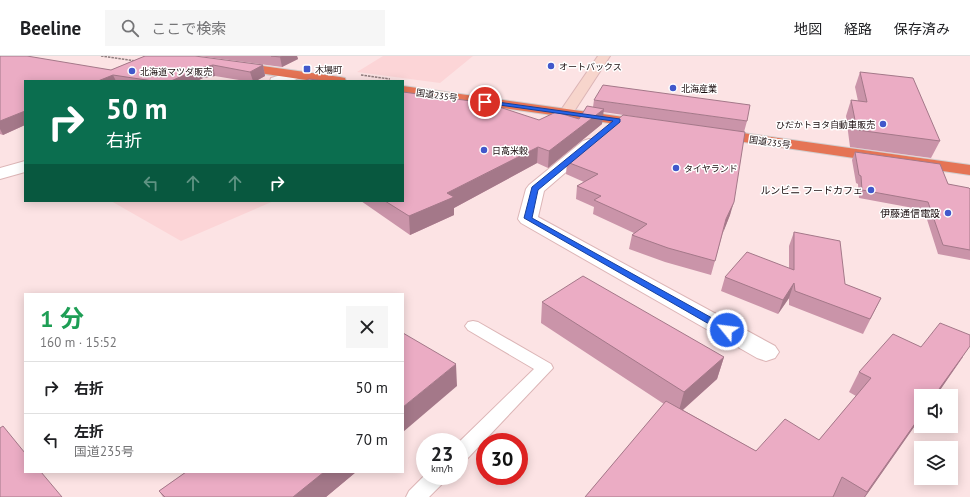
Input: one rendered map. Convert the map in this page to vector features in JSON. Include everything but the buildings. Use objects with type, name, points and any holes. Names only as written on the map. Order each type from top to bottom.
[{"type":"highway","points":[[225,65],[332,80]]},
{"type":"highway","name":"国道235号","points":[[404,86],[566,113],[662,127]]},
{"type":"highway","name":"国道235号","points":[[702,132],[970,170]]},
{"type":"street","points":[[566,113],[604,56]]},
{"type":"street","points":[[279,80],[295,75]]},
{"type":"street","points":[[618,120],[535,189],[528,218],[766,352]]},
{"type":"street","points":[[0,174],[24,166]]},
{"type":"lane","points":[[468,445],[545,368],[473,326]]},
{"type":"lane","points":[[416,497],[428,485]]},
{"type":"path","points":[[101,56],[138,61]]},
{"type":"path","points":[[359,75],[380,80]]},
{"type":"shaded area","points":[[383,56],[473,56],[440,83],[357,72]]},
{"type":"shaded area","points":[[113,202],[272,202],[181,241]]},
{"type":"place","name":"オートバックス","points":[[551,66]]},
{"type":"place","name":"木場町","points":[[307,69]]},
{"type":"place","name":"北海道マツダ販売","points":[[132,71]]},
{"type":"place","name":"北海産業","points":[[673,88]]},
{"type":"place","name":"ひだかトヨタ自動車販売","points":[[883,124]]},
{"type":"place","name":"日高米穀","points":[[484,150]]},
{"type":"place","name":"タイヤランド","points":[[676,168]]},
{"type":"place","name":"ルンビニ フードカフェ","points":[[871,190]]},
{"type":"place","name":"伊藤通信電設","points":[[948,213]]},
{"type":"route","points":[[485,102],[618,120],[535,189],[528,218],[727,330]]}]
